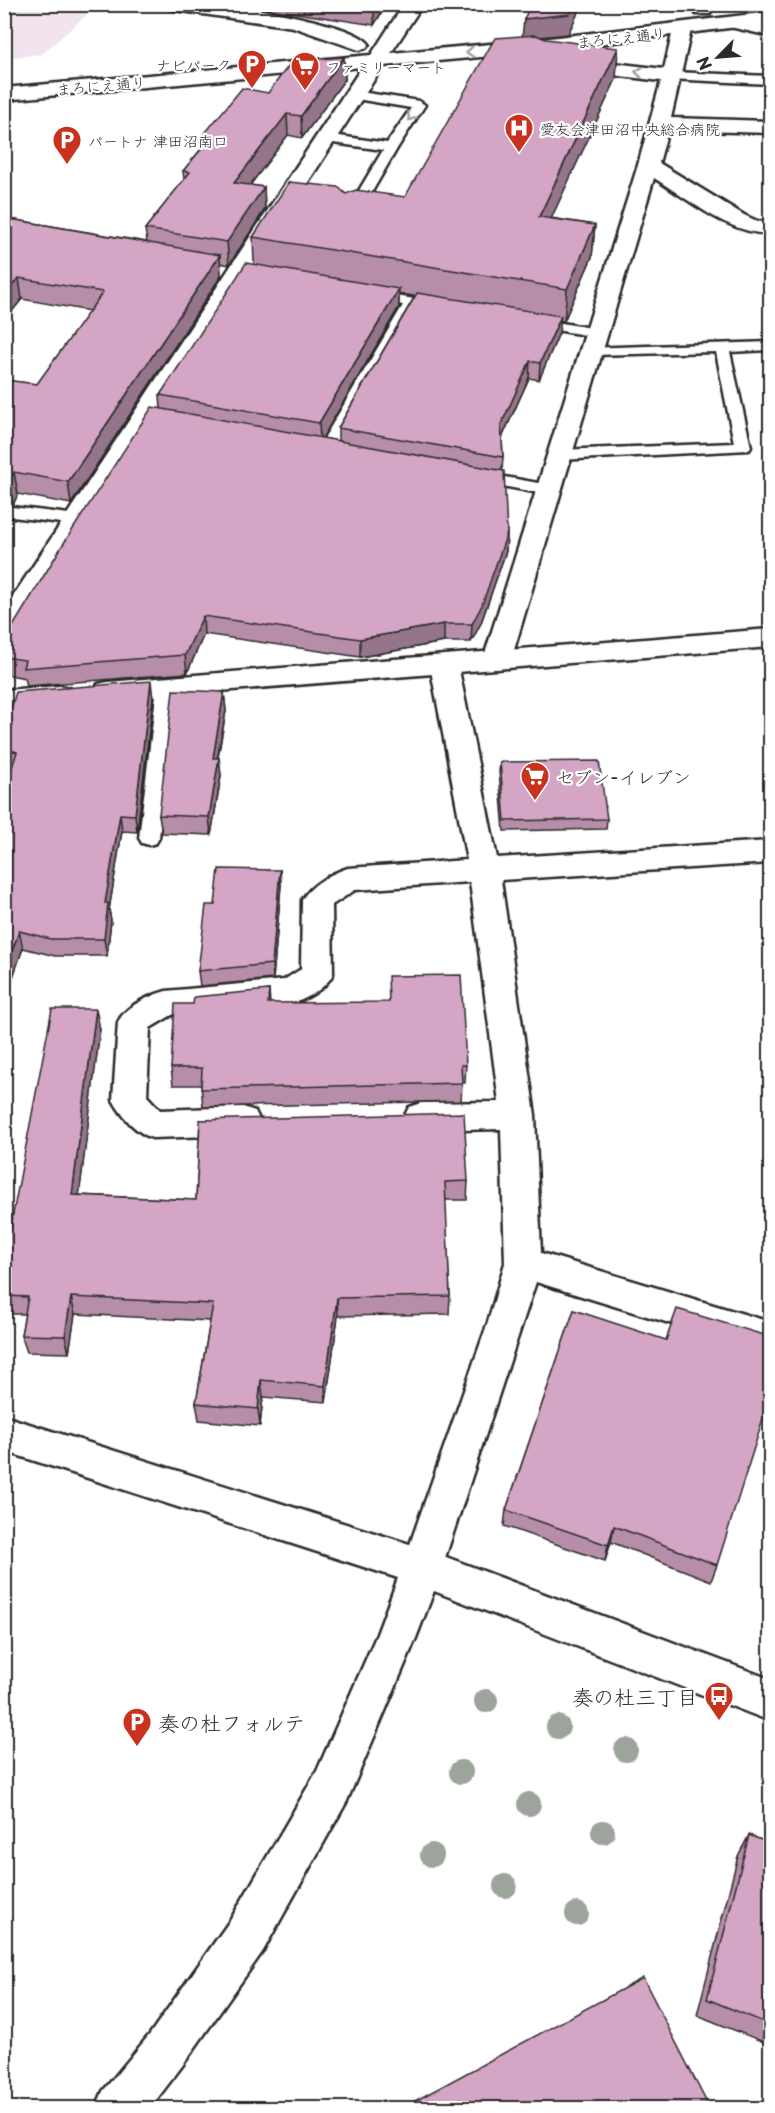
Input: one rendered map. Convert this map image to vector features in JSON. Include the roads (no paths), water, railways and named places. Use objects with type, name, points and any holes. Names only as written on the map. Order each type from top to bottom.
[{"type":"street","points":[[175,4],[307,25],[339,34],[359,44]]},
{"type":"street","points":[[4,632],[77,520],[154,419],[236,274],[414,4]]},
{"type":"street","name":"まろにえ通り","points":[[482,32],[703,7],[753,17]]},
{"type":"street","name":"まろにえ通り","points":[[4,94],[524,47],[682,30],[753,17]]},
{"type":"street","points":[[497,660],[648,165],[682,30]]},
{"type":"street","points":[[206,57],[413,38]]},
{"type":"street","points":[[524,47],[545,62],[672,76]]},
{"type":"street","points":[[660,124],[771,127]]},
{"type":"street","points":[[648,165],[735,220],[753,227],[771,228]]},
{"type":"street","points":[[5,700],[771,638]]},
{"type":"street","points":[[120,2109],[166,2050],[248,1935],[332,1786],[396,1638],[422,1567],[506,1322],[523,1263],[518,1115],[484,870],[444,665]]},
{"type":"street","points":[[270,1121],[152,1124],[130,1100],[134,1022],[166,1003],[291,992],[317,974],[317,900],[348,879],[771,852]]},
{"type":"street","points":[[388,1118],[518,1115]]},
{"type":"street","points":[[523,1263],[771,1338]]},
{"type":"street","points":[[4,1433],[422,1567],[771,1700]]},
{"type":"lane","points":[[672,76],[771,80]]},
{"type":"lane","points":[[348,220],[419,105],[354,95]]},
{"type":"lane","points":[[326,138],[391,147]]},
{"type":"lane","points":[[353,293],[458,310]]},
{"type":"lane","points":[[325,450],[412,303]]},
{"type":"lane","points":[[516,320],[594,342],[722,347],[771,346]]},
{"type":"lane","points":[[559,455],[743,447],[722,347]]},
{"type":"lane","points":[[466,475],[549,490]]},
{"type":"lane","points":[[4,511],[77,520]]},
{"type":"lane","points":[[149,838],[166,687]]},
{"type":"place","name":"ナビパーク","points":[[252,90]]},
{"type":"place","name":"ファミリーマート","points":[[305,92]]},
{"type":"place","name":"愛友会津田沼中央総合病院","points":[[519,154]]},
{"type":"place","name":"パートナ 津田沼南口","points":[[67,166]]},
{"type":"place","name":"セブン-イレブン","points":[[535,802]]},
{"type":"place","name":"奏の杜三丁目","points":[[719,1722]]},
{"type":"place","name":"奏の杜フォルテ","points":[[137,1748]]}]
